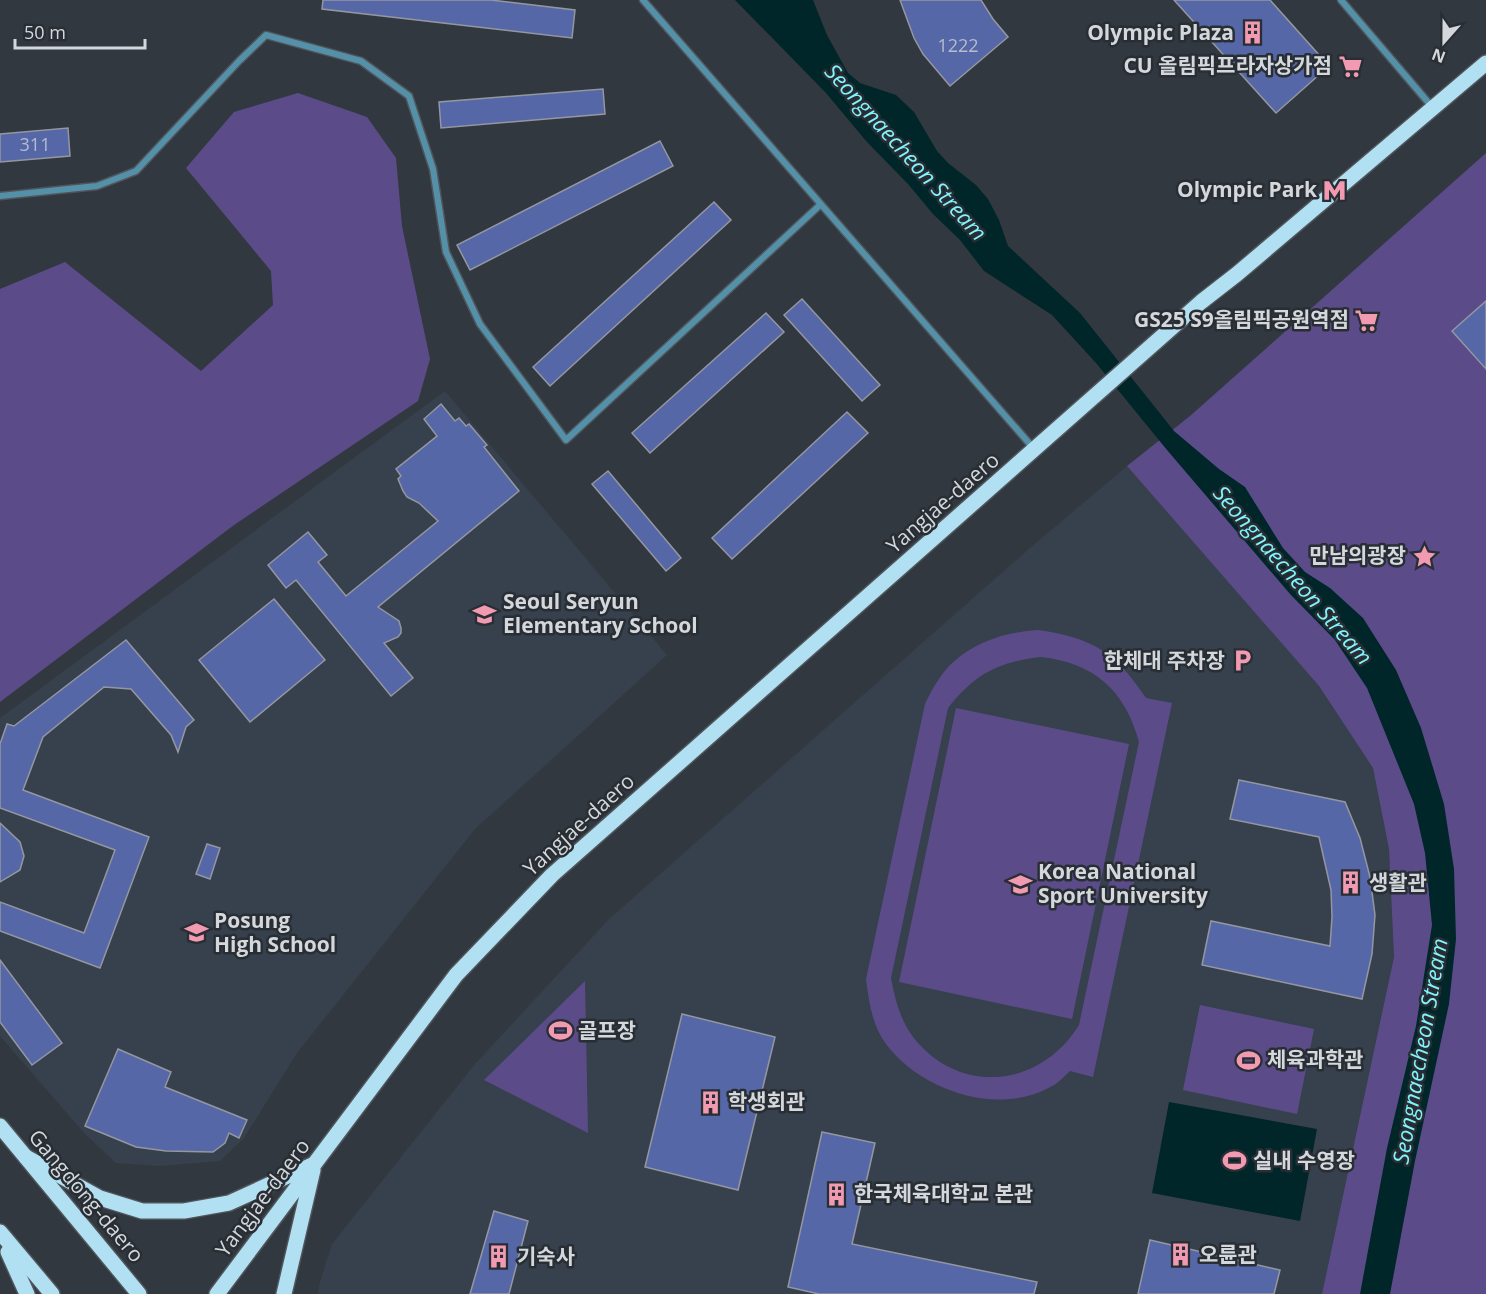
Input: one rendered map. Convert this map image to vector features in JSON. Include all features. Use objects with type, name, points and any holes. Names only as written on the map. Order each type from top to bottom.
[{"type":"main road","points":[[1433,108],[1486,63]]},
{"type":"main road","name":"Yangjae-daero","points":[[217,1294],[456,975],[552,875],[1201,302],[1433,108]]},
{"type":"main road","name":"Gangdong-daero","points":[[0,1126],[139,1294]]},
{"type":"main road","points":[[26,1157],[100,1198],[142,1211],[184,1211],[229,1203],[314,1164]]},
{"type":"main road","points":[[284,1294],[314,1164]]},
{"type":"main road","points":[[0,1234],[27,1294]]},
{"type":"main road","points":[[0,1234],[52,1294]]},
{"type":"street","points":[[643,0],[820,206],[1035,450]]},
{"type":"street","points":[[1341,0],[1433,108]]},
{"type":"street","points":[[0,196],[96,186],[136,171],[266,35],[361,61],[409,96],[433,169],[447,252],[480,324],[566,440],[820,206]]},
{"type":"shaded area","points":[[298,93],[367,117],[396,158],[402,226],[430,359],[418,401],[234,525],[0,702],[0,289],[65,262],[201,371],[273,305],[271,271],[186,168],[234,112]]},
{"type":"shaded area","points":[[1486,153],[1486,1294],[1322,1294],[1394,957],[1389,849],[1373,768],[1319,686],[1127,466],[1190,416]]},
{"type":"shaded area","name":"Posung High School","points":[[445,391],[667,655],[475,829],[297,1053],[244,1138],[220,1161],[160,1166],[116,1163],[84,1133],[0,1036],[0,718]]},
{"type":"shaded area","name":"Korea National Sport University","points":[[1127,466],[1319,686],[1373,768],[1389,849],[1394,957],[1322,1294],[318,1294],[332,1244],[475,1064],[609,919],[1030,548]]},
{"type":"shaded area","points":[[1038,630],[1057,633],[1088,643],[1113,658],[1146,698],[1172,703],[1093,1077],[1070,1071],[1055,1085],[1031,1095],[1009,1099],[985,1099],[940,1086],[919,1075],[901,1061],[877,1029],[866,979],[925,704],[939,679],[958,658],[982,643],[1024,631]],"holes":[[[1041,657],[1060,660],[1092,673],[1105,682],[1125,708],[1139,742],[1079,1025],[1063,1046],[1044,1061],[1022,1072],[999,1077],[976,1076],[953,1069],[932,1056],[913,1037],[899,1009],[891,978],[948,708],[968,686],[1000,666]]]},
{"type":"shaded area","points":[[956,708],[1129,744],[1072,1019],[899,982]]},
{"type":"shaded area","name":"골프장","points":[[585,981],[588,1133],[484,1080]]},
{"type":"shaded area","name":"체육과학관","points":[[1200,1005],[1314,1029],[1297,1114],[1183,1090]]},
{"type":"water","name":"Seongnaecheon Stream","points":[[735,0],[813,0],[827,35],[848,73],[860,83],[896,95],[914,112],[937,151],[948,163],[976,185],[988,199],[999,220],[1008,246],[1080,313],[1174,431],[1219,469],[1245,487],[1283,548],[1305,572],[1330,588],[1363,618],[1396,670],[1421,728],[1444,804],[1454,869],[1456,939],[1449,1004],[1415,1161],[1390,1294],[1360,1294],[1387,1148],[1416,1026],[1432,925],[1425,853],[1414,804],[1367,688],[1335,640],[1290,594],[1096,363],[1052,315],[984,271],[960,240],[867,142],[826,93]]},
{"type":"water","name":"실내 수영장","points":[[1169,1102],[1317,1129],[1300,1221],[1152,1193]]},
{"type":"building","points":[[323,0],[491,0],[575,10],[572,38],[322,9]]},
{"type":"building","points":[[900,0],[981,0],[1008,37],[950,86],[923,54],[914,38]]},
{"type":"building","name":"Olympic Plaza","points":[[1174,0],[1270,0],[1329,66],[1276,113]]},
{"type":"building","points":[[603,89],[605,114],[441,128],[439,102]]},
{"type":"building","points":[[68,128],[70,156],[0,162],[0,134]]},
{"type":"building","points":[[660,141],[673,166],[470,270],[457,245]]},
{"type":"building","points":[[714,202],[731,220],[550,386],[533,367]]},
{"type":"building","points":[[802,299],[880,385],[862,401],[784,315]]},
{"type":"building","points":[[1486,301],[1486,369],[1452,331]]},
{"type":"building","points":[[766,313],[784,332],[650,453],[632,433]]},
{"type":"building","points":[[441,404],[455,421],[459,418],[466,426],[469,424],[487,445],[484,447],[519,491],[378,607],[399,621],[401,633],[398,637],[384,643],[413,678],[391,696],[296,580],[286,588],[268,565],[308,532],[327,555],[318,562],[346,596],[438,521],[419,503],[407,497],[398,479],[401,476],[396,469],[437,436],[424,419]]},
{"type":"building","points":[[847,412],[868,433],[732,559],[712,538]]},
{"type":"building","points":[[608,471],[681,558],[666,571],[592,484]]},
{"type":"building","points":[[274,599],[325,660],[250,722],[199,660]]},
{"type":"building","points":[[126,640],[194,720],[186,727],[178,752],[171,735],[131,689],[104,687],[43,737],[23,790],[149,837],[100,968],[0,931],[0,902],[84,933],[115,850],[0,808],[0,744],[7,724],[14,726]]},
{"type":"building","name":"생활관","points":[[1239,780],[1345,802],[1360,838],[1370,877],[1375,915],[1372,954],[1362,999],[1202,965],[1211,921],[1330,946],[1331,890],[1319,837],[1230,819]]},
{"type":"building","points":[[0,823],[20,842],[24,856],[20,870],[0,882]]},
{"type":"building","points":[[207,844],[220,848],[210,879],[196,874]]},
{"type":"building","points":[[0,960],[62,1043],[32,1065],[0,1022]]},
{"type":"building","name":"학생회관","points":[[682,1014],[775,1037],[738,1190],[645,1167]]},
{"type":"building","points":[[118,1049],[171,1072],[165,1087],[247,1120],[239,1138],[229,1133],[225,1143],[213,1152],[166,1151],[136,1147],[85,1126]]},
{"type":"building","name":"한국체육대학교 본관","points":[[822,1132],[875,1143],[852,1244],[1037,1282],[1034,1294],[819,1294],[788,1287]]},
{"type":"building","name":"기숙사","points":[[494,1211],[528,1221],[509,1294],[470,1294]]},
{"type":"building","name":"오륜관","points":[[1150,1240],[1280,1270],[1274,1294],[1138,1294]]},
{"type":"place","name":"Olympic Plaza","points":[[1252,33]]},
{"type":"place","name":"CU 올림픽프라자상가점","points":[[1350,66]]},
{"type":"place","name":"Olympic Park","points":[[1335,190]]},
{"type":"place","name":"GS25 S9올림픽공원역점","points":[[1367,320]]},
{"type":"place","name":"만남의광장","points":[[1424,556]]},
{"type":"place","name":"Seoul Seryun Elementary School","points":[[485,614]]},
{"type":"place","name":"한체대 주차장","points":[[1243,661]]},
{"type":"place","name":"생활관","points":[[1351,883]]},
{"type":"place","name":"Korea National Sport University","points":[[1020,884]]},
{"type":"place","name":"Posung High School","points":[[196,933]]},
{"type":"place","name":"골프장","points":[[560,1031]]},
{"type":"place","name":"체육과학관","points":[[1249,1060]]},
{"type":"place","name":"학생회관","points":[[710,1102]]},
{"type":"place","name":"실내 수영장","points":[[1235,1161]]},
{"type":"place","name":"한국체육대학교 본관","points":[[836,1194]]},
{"type":"place","name":"오륜관","points":[[1181,1255]]},
{"type":"place","name":"기숙사","points":[[499,1257]]}]
